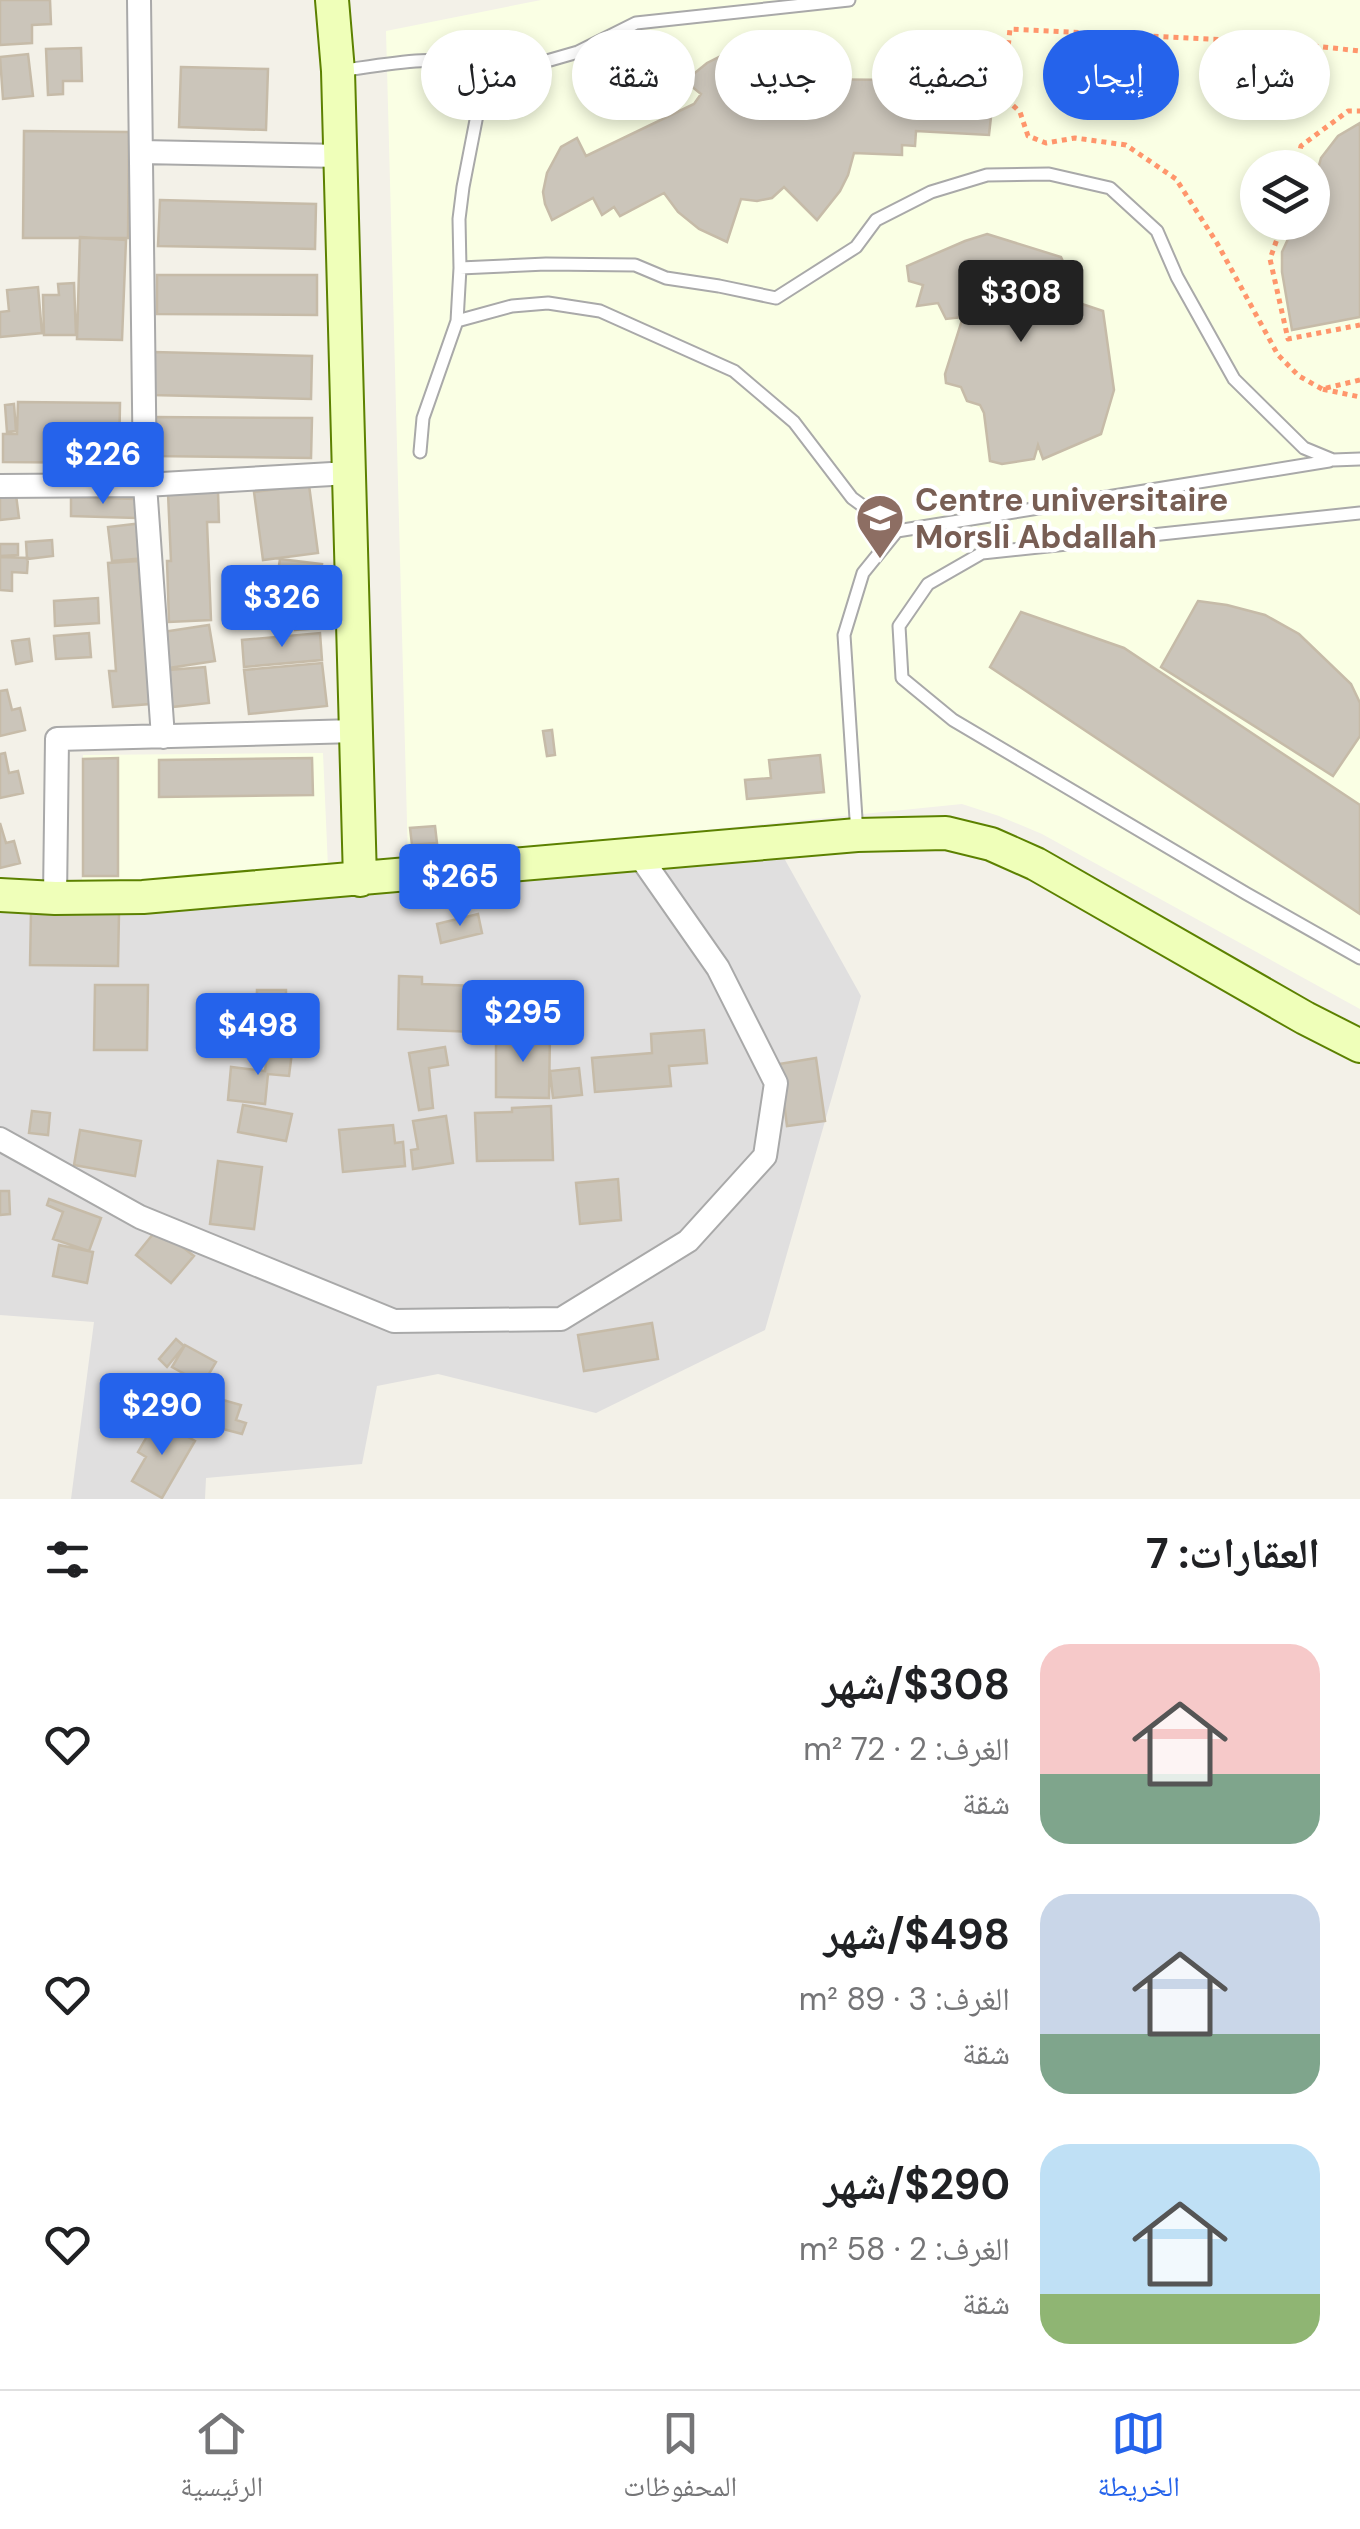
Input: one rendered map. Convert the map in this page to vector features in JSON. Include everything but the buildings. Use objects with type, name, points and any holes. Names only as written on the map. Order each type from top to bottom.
[{"type":"street","points":[[139,0],[145,485],[162,737]]},
{"type":"street","points":[[332,0],[338,72],[360,880]]},
{"type":"street","points":[[141,152],[340,156]]},
{"type":"street","points":[[0,486],[145,485],[349,473]]},
{"type":"street","points":[[54,898],[57,739],[356,731]]},
{"type":"street","points":[[0,895],[144,897],[857,835],[946,833],[991,844],[1036,864],[1360,1046]]},
{"type":"street","points":[[0,1139],[140,1217],[394,1321],[561,1319],[688,1241],[765,1156],[776,1083],[718,968],[639,855]]},
{"type":"lane","points":[[552,60],[578,52],[636,23],[849,0]]},
{"type":"lane","points":[[338,72],[421,62]]},
{"type":"lane","points":[[420,452],[423,418],[457,321],[460,219],[476,120]]},
{"type":"lane","points":[[460,268],[546,264],[635,266],[666,278],[776,298],[856,246],[876,220],[931,192],[987,175],[1049,174],[1110,188],[1158,231],[1177,277],[1234,380],[1304,448],[1334,460]]},
{"type":"lane","points":[[457,321],[512,306],[548,303],[600,311],[734,371],[794,422],[852,498],[897,531]]},
{"type":"lane","points":[[857,835],[844,635],[863,573],[897,531],[1334,460],[1360,459]]},
{"type":"lane","points":[[1360,513],[982,553],[928,584],[899,626],[902,678],[953,720],[1360,958]]},
{"type":"path","points":[[1360,51],[1288,43],[1010,29],[1003,96],[1020,112],[1028,136],[1046,143],[1074,138],[1126,144],[1176,179],[1218,243],[1278,355],[1299,376],[1322,389],[1360,396]]},
{"type":"path","points":[[1300,150],[1348,112],[1360,111]]},
{"type":"path","points":[[1277,240],[1270,259],[1288,339],[1360,325]]},
{"type":"path","points":[[1322,389],[1360,380]]},
{"type":"shaded area","name":"Centre universitaire Morsli Abdallah","points":[[541,0],[1360,0],[1360,1009],[1042,834],[962,804],[408,860],[386,31]]},
{"type":"shaded area","points":[[323,753],[328,867],[153,887],[82,885],[83,755]]},
{"type":"shaded area","points":[[784,858],[861,996],[765,1330],[596,1413],[438,1374],[377,1386],[362,1464],[206,1478],[205,1499],[71,1499],[94,1322],[0,1315],[0,905],[98,912]]},
{"type":"place","name":"Centre universitaire Morsli Abdallah","points":[[880,560]]}]
